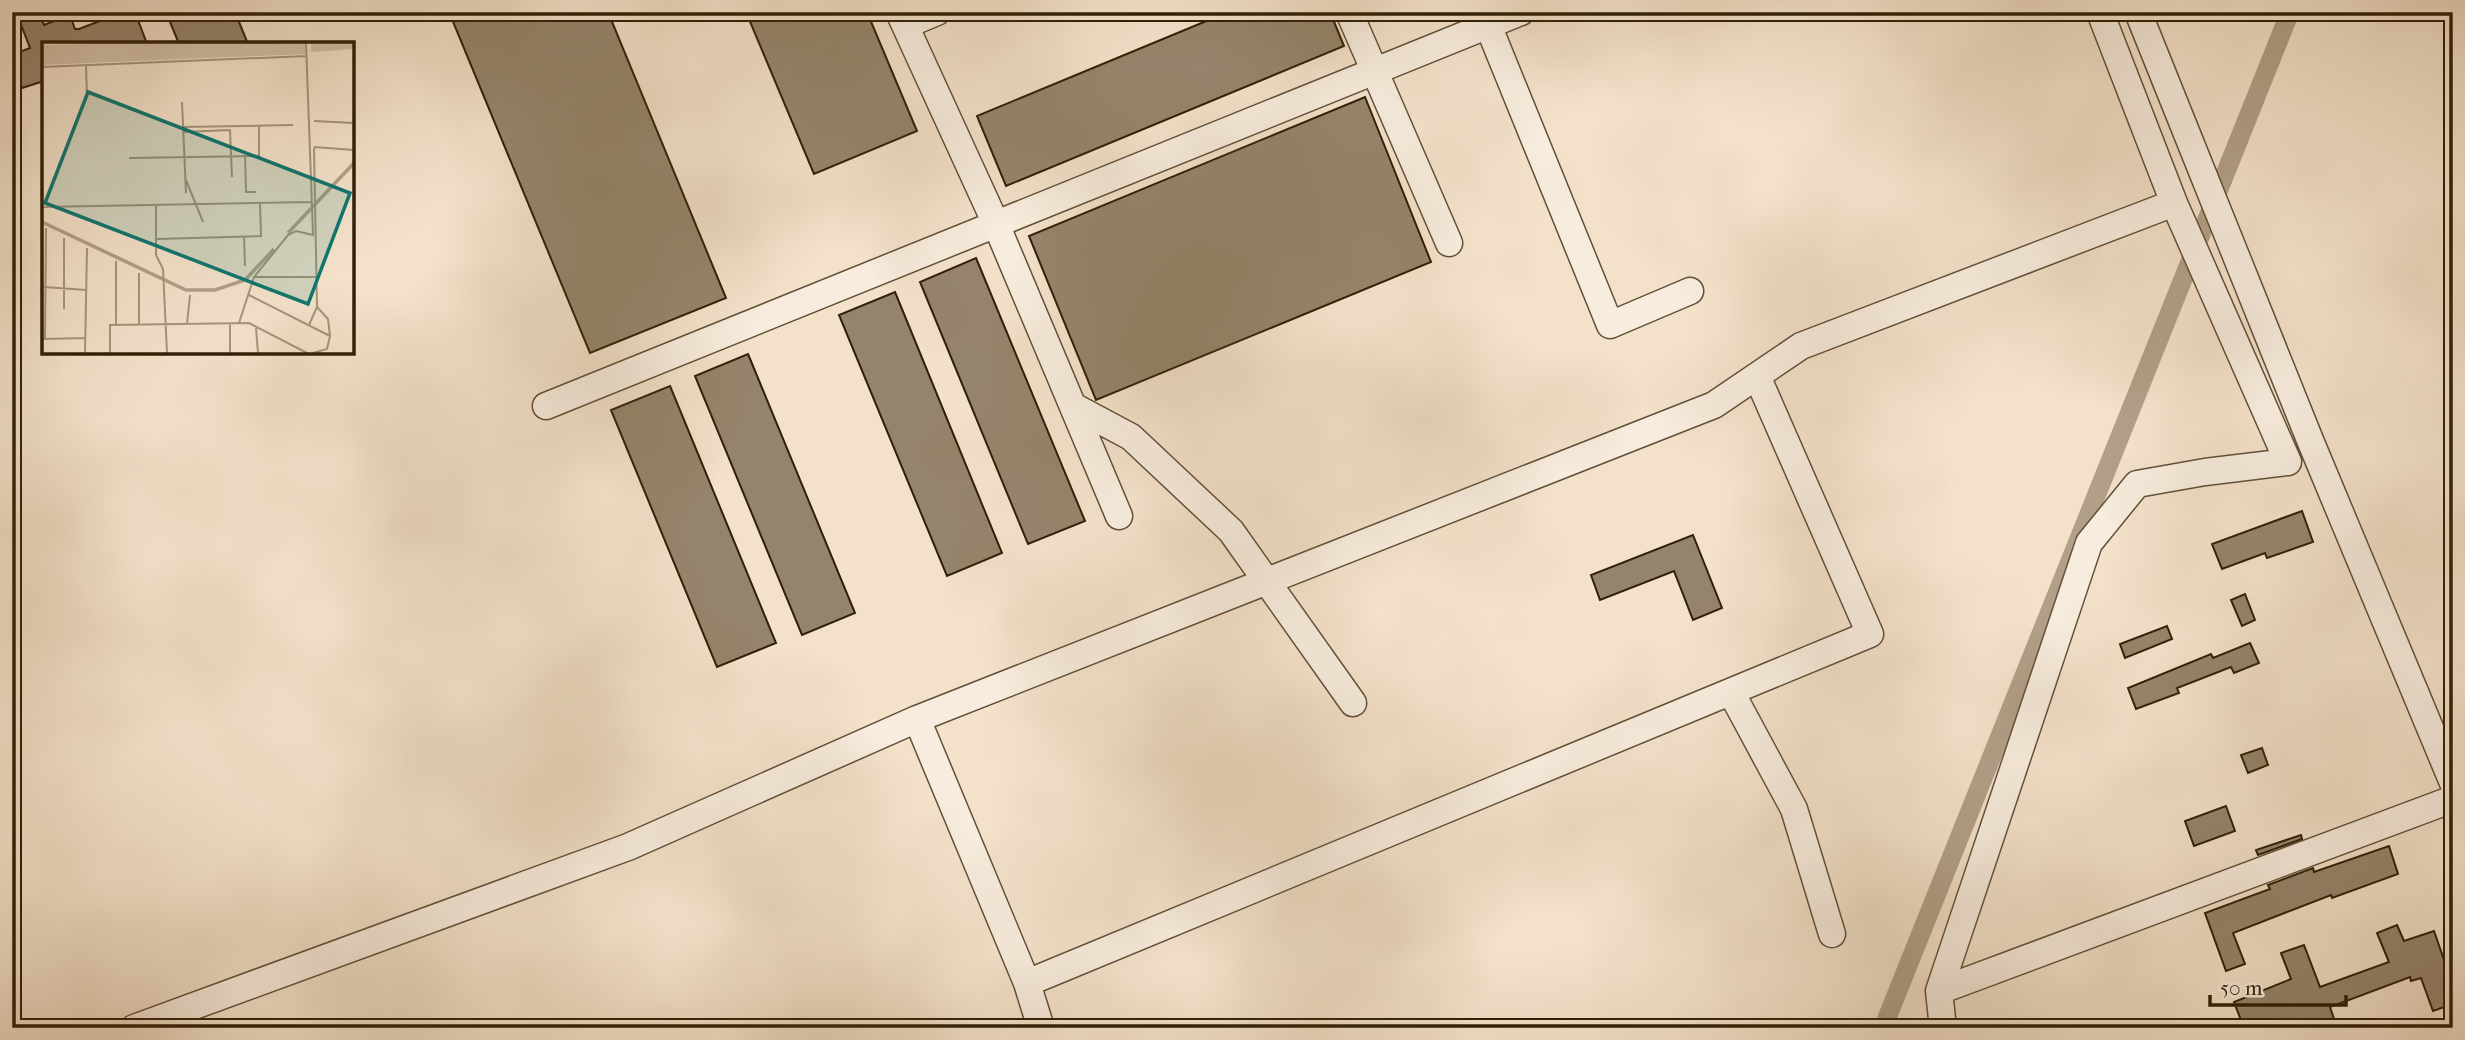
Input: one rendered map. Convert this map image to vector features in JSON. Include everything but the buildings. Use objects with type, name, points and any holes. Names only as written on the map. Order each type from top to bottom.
[{"type":"street","points":[[937,12],[902,19],[996,224],[1119,516]]},
{"type":"street","points":[[1349,12],[1450,243]]},
{"type":"street","points":[[546,406],[1521,12]]},
{"type":"street","points":[[1943,1028],[1939,991],[2089,543],[2137,484],[2288,462],[2174,203],[2100,12]]},
{"type":"street","points":[[2138,12],[2310,440],[2453,783]]},
{"type":"street","points":[[1488,25],[1611,326],[1690,291]]},
{"type":"street","points":[[134,1028],[628,847],[917,719],[1714,405],[1801,346],[2174,203]]},
{"type":"street","points":[[1027,983],[1870,634],[1757,376]]},
{"type":"street","points":[[1073,406],[1131,437],[1231,531],[1353,703]]},
{"type":"street","points":[[1731,692],[1794,809],[1832,934]]},
{"type":"street","points":[[917,719],[1027,983],[1041,1028]]},
{"type":"street","points":[[1939,991],[2453,799]]},
{"type":"waterway","points":[[1883,1028],[2290,12]]}]
